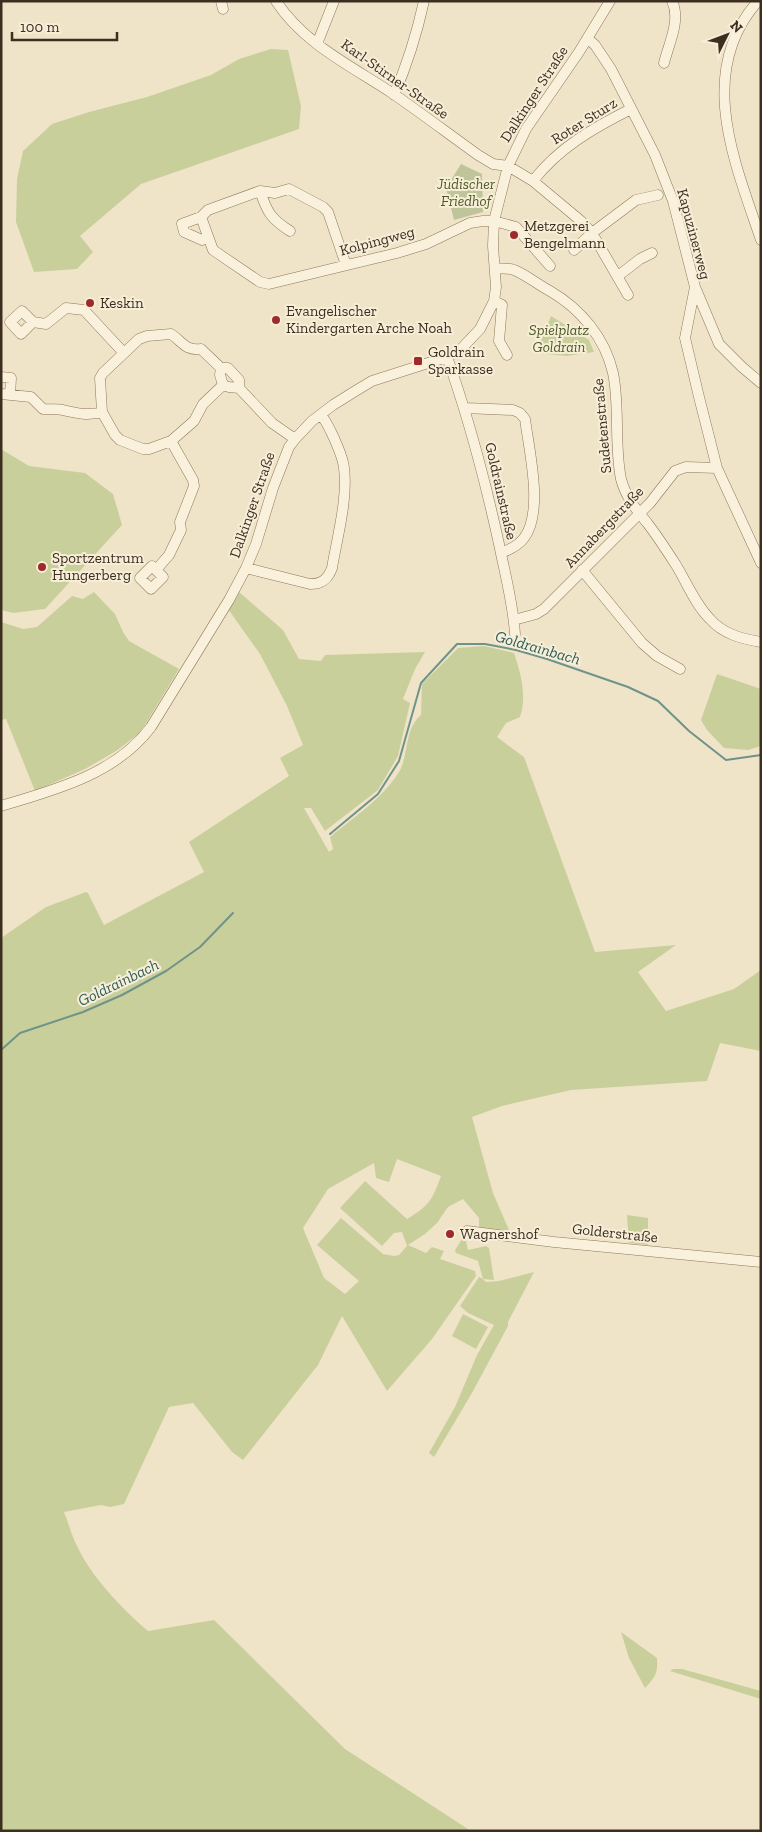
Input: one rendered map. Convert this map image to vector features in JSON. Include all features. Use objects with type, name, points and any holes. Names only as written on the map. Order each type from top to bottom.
[{"type":"street","name":"Karl-Stirner-Straße","points":[[276,1],[295,26],[317,44],[394,95],[478,156],[493,164],[508,166],[533,181],[557,199],[592,233],[628,295]]},
{"type":"street","points":[[317,44],[334,1]]},
{"type":"street","points":[[394,95],[404,73],[424,1]]},
{"type":"street","name":"Dalkinger Straße","points":[[1,806],[51,791],[93,773],[112,762],[141,740],[151,727],[229,600],[246,568],[256,544],[273,488],[289,447],[295,439],[332,405],[372,381],[446,358],[460,350],[480,328],[494,301],[496,287],[493,246],[494,221],[508,166],[526,129],[588,39],[610,1]]},
{"type":"street","points":[[664,63],[675,22],[675,8],[672,1]]},
{"type":"street","points":[[758,1],[749,12],[737,35],[725,68],[723,98],[735,163],[761,240]]},
{"type":"street","name":"Kapuzinerweg","points":[[588,39],[595,45],[612,69],[655,155],[673,201],[695,287],[685,338],[717,468],[761,563]]},
{"type":"street","name":"Roter Sturz","points":[[533,181],[543,168],[569,145],[631,109]]},
{"type":"street","points":[[208,238],[202,240],[184,232],[182,224],[201,217],[208,210],[260,191],[275,193],[289,189],[323,207],[328,212],[346,265]]},
{"type":"street","points":[[260,191],[269,214],[277,223],[290,231]]},
{"type":"street","points":[[574,250],[592,233],[636,200],[658,195]]},
{"type":"street","name":"Kolpingweg","points":[[201,217],[213,250],[260,282],[269,284],[397,253],[426,244],[470,223],[494,221],[516,227],[550,266]]},
{"type":"street","points":[[618,276],[640,259],[652,253]]},
{"type":"street","name":"Sudetenstraße","points":[[495,268],[514,270],[569,303],[587,320],[608,354],[613,374],[618,459],[622,480],[631,505],[676,564],[702,610],[710,620],[726,632],[745,639],[761,642]]},
{"type":"street","points":[[695,287],[719,344],[761,383]]},
{"type":"street","points":[[494,301],[502,305],[499,341],[507,355]]},
{"type":"street","points":[[33,322],[46,324],[66,308],[84,310],[124,352]]},
{"type":"street","points":[[223,385],[203,404],[194,421],[171,441],[149,449],[120,440],[115,435],[102,412],[100,378],[107,368],[124,352],[139,339],[147,336],[171,334],[187,348],[192,350],[202,349],[221,368],[228,368],[239,380],[239,388]]},
{"type":"street","name":"Goldrainstraße","points":[[446,358],[465,408],[478,452],[501,553],[515,634]]},
{"type":"street","points":[[221,368],[220,376],[223,385]]},
{"type":"street","points":[[1,377],[11,378],[6,394],[31,397],[43,409],[63,410],[72,414],[102,412]]},
{"type":"street","points":[[223,385],[239,388],[272,423],[295,439]]},
{"type":"street","points":[[465,408],[513,410],[525,418],[534,482],[534,497],[529,530],[513,548],[501,553]]},
{"type":"street","points":[[246,568],[310,584],[318,584],[330,575],[342,511],[345,486],[344,467],[340,452],[327,422],[321,415]]},
{"type":"street","points":[[156,570],[170,555],[181,530],[180,522],[194,486],[193,480],[171,441]]},
{"type":"street","name":"Annabergstraße","points":[[514,620],[536,614],[544,609],[638,514],[675,471],[686,467],[717,468]]},
{"type":"street","points":[[582,570],[642,643],[657,656],[680,669]]},
{"type":"street","name":"Golderstraße","points":[[467,1231],[554,1242],[761,1262]]},
{"type":"green space","points":[[271,49],[288,50],[301,106],[299,129],[141,184],[80,236],[93,252],[77,269],[34,272],[16,222],[17,179],[23,151],[52,124],[147,97],[211,75],[239,59]]},
{"type":"green space","name":"Jüdischer Friedhof","points":[[461,164],[482,174],[483,212],[454,220],[446,188]]},
{"type":"green space","name":"Spielplatz Goldrain","points":[[551,316],[589,340],[594,352],[567,356],[536,353]]},
{"type":"green space","name":"Sportzentrum Hungerberg","points":[[1,449],[29,466],[85,473],[113,494],[122,525],[45,609],[13,613],[1,610]]},
{"type":"green space","points":[[94,592],[115,614],[129,641],[179,669],[140,733],[116,751],[85,769],[35,791],[6,719],[1,720],[1,622],[23,629],[37,627],[72,596],[83,599]]},
{"type":"green space","points":[[239,592],[283,630],[299,659],[321,661],[325,655],[425,652],[415,669],[403,699],[410,703],[398,756],[378,790],[325,831],[311,808],[304,808],[329,852],[333,849],[330,837],[376,799],[399,772],[412,727],[421,715],[422,684],[458,648],[484,646],[514,653],[522,685],[522,709],[520,717],[506,723],[497,737],[524,757],[595,952],[676,945],[638,972],[666,1011],[734,989],[761,970],[761,1051],[720,1043],[707,1081],[571,1090],[502,1106],[472,1117],[493,1193],[509,1230],[509,1235],[479,1233],[479,1218],[463,1199],[448,1207],[437,1223],[425,1234],[408,1245],[426,1253],[432,1247],[444,1251],[440,1259],[475,1271],[476,1276],[432,1339],[387,1391],[342,1316],[318,1365],[243,1460],[232,1452],[193,1403],[169,1407],[124,1504],[110,1507],[101,1505],[64,1512],[76,1544],[91,1570],[129,1614],[148,1631],[214,1620],[345,1749],[471,1831],[1,1831],[1,938],[46,907],[86,892],[104,925],[204,872],[189,842],[289,776],[280,758],[303,745],[287,706],[260,654],[228,609]],"holes":[[[397,1159],[441,1176],[429,1201],[421,1210],[407,1219],[365,1181],[340,1208],[382,1246],[394,1233],[402,1232],[407,1246],[399,1255],[383,1254],[341,1218],[317,1245],[359,1281],[345,1294],[324,1278],[303,1228],[328,1189],[374,1163],[376,1178],[389,1182]]]},
{"type":"green space","points":[[717,674],[761,689],[761,746],[748,750],[724,748],[707,730],[701,720]]},
{"type":"green space","points":[[627,1215],[648,1218],[648,1245],[629,1243]]},
{"type":"green space","points":[[462,1239],[466,1241],[468,1250],[486,1246],[489,1248],[494,1280],[483,1279],[478,1261],[456,1253],[455,1250]]},
{"type":"green space","points":[[534,1272],[472,1393],[434,1457],[429,1453],[455,1407],[477,1355],[494,1325],[468,1313],[460,1306],[479,1277],[486,1282],[499,1281]]},
{"type":"green space","points":[[463,1314],[488,1327],[476,1349],[452,1336]]},
{"type":"green space","points":[[621,1632],[657,1658],[655,1675],[645,1688],[629,1658]]},
{"type":"green space","points":[[682,1669],[761,1691],[761,1699],[670,1671]]},
{"type":"waterway","name":"Goldrainbach","points":[[330,834],[378,794],[399,761],[421,683],[457,644],[485,644],[516,650],[628,687],[658,701],[689,731],[726,760],[761,755]]},
{"type":"waterway","name":"Goldrainbach","points":[[1,1050],[20,1033],[83,1012],[122,995],[166,971],[200,947],[233,913]]},
{"type":"place","name":"Metzgerei Bengelmann","points":[[514,235]]},
{"type":"place","name":"Keskin","points":[[90,303]]},
{"type":"place","name":"Evangelischer Kindergarten Arche Noah","points":[[276,320]]},
{"type":"place","name":"Goldrain Sparkasse","points":[[418,361]]},
{"type":"place","name":"Sportzentrum Hungerberg","points":[[42,567]]},
{"type":"place","name":"Wagnershof","points":[[450,1234]]}]
